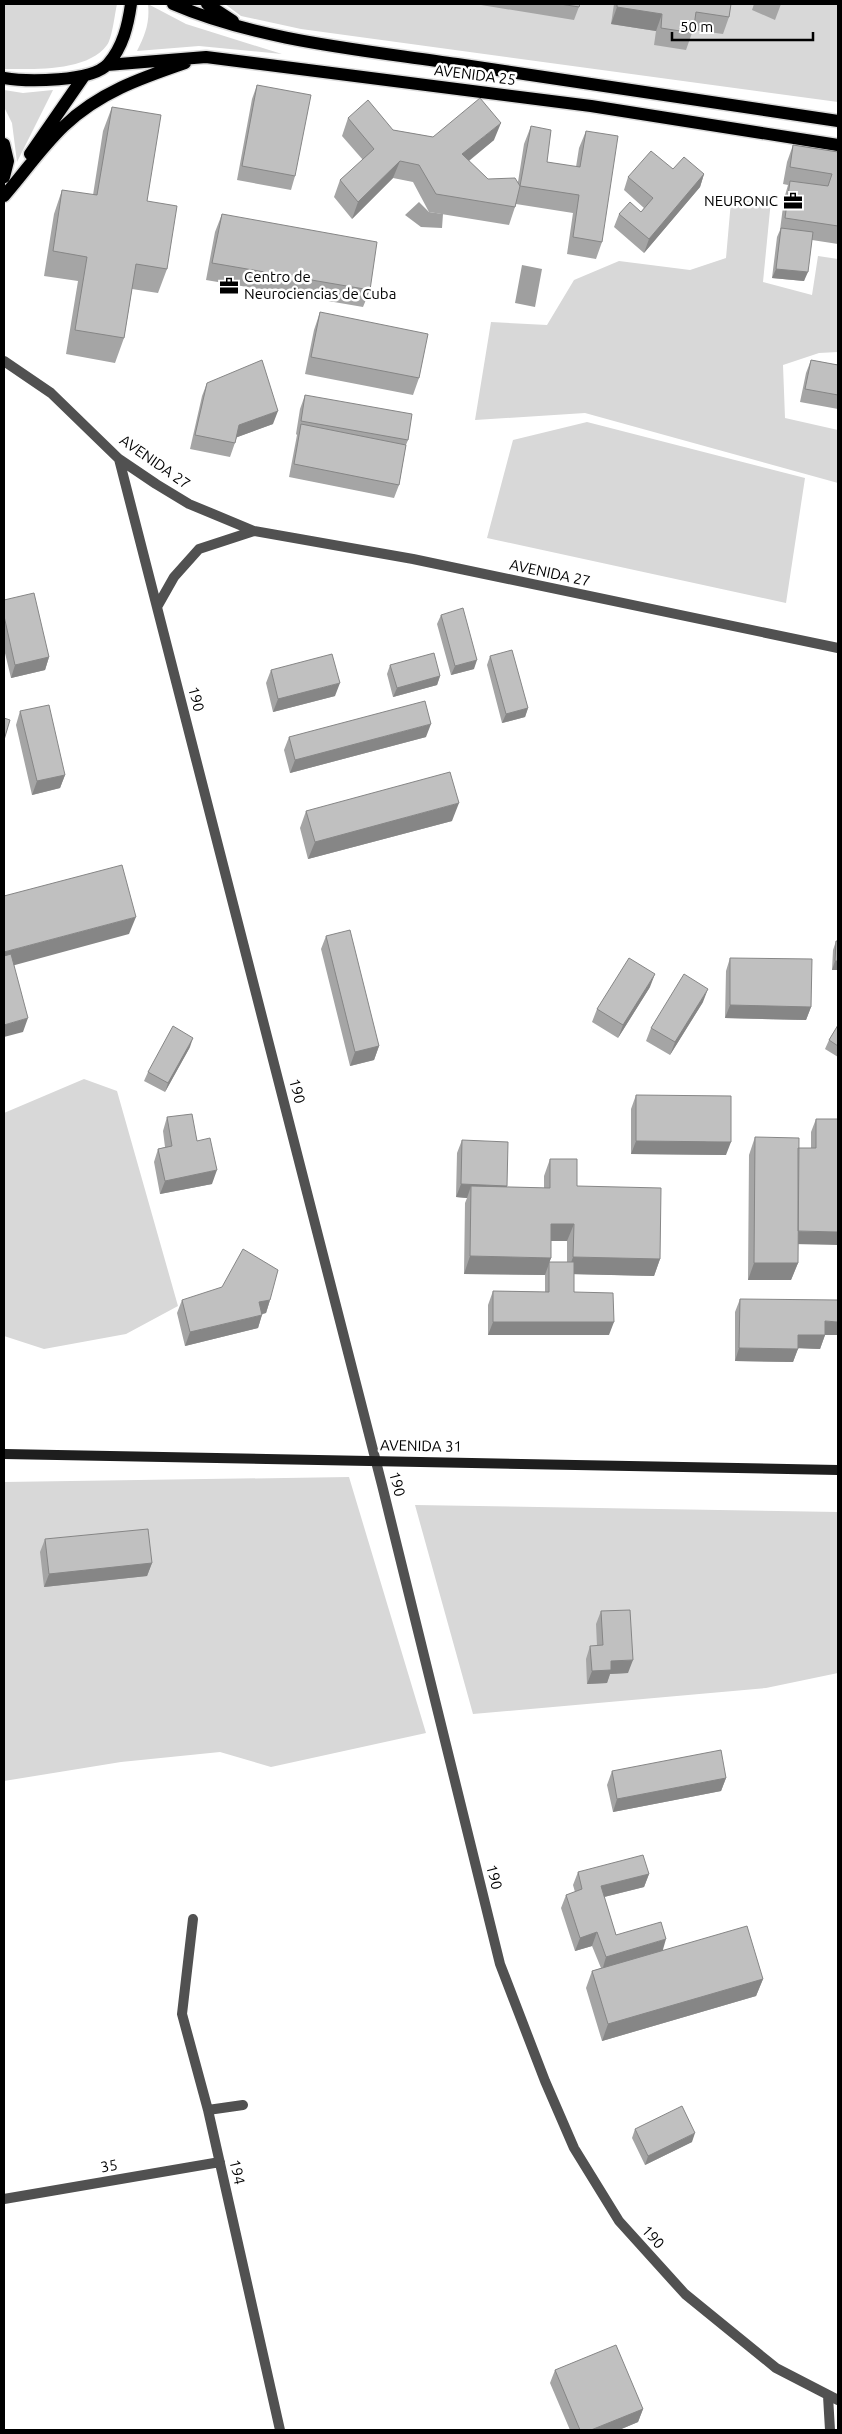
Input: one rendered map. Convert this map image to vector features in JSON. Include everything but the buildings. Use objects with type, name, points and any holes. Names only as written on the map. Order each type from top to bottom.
[{"type":"main road","points":[[4,78],[21,81],[84,76],[107,65],[127,27],[131,4]]},
{"type":"main road","name":"AVENIDA 25","points":[[173,4],[203,17],[246,28],[343,47],[625,87],[838,121]]},
{"type":"main road","points":[[207,4],[246,28]]},
{"type":"main road","points":[[4,195],[64,126],[104,96],[136,80],[206,57]]},
{"type":"main road","name":"AVENIDA 25","points":[[107,65],[206,57],[591,106],[838,145]]},
{"type":"main road","points":[[4,195],[84,76]]},
{"type":"main road","points":[[4,144],[8,161],[4,177]]},
{"type":"main road","name":"AVENIDA 31","points":[[4,1454],[838,1470]]},
{"type":"street","name":"AVENIDA 27","points":[[4,361],[51,393],[119,459],[189,504],[254,531],[413,559],[838,648]]},
{"type":"street","name":"190","points":[[119,459],[376,1460],[500,1964],[544,2081],[574,2148],[619,2222],[684,2294],[776,2368],[838,2400]]},
{"type":"street","name":"AVENIDA 27","points":[[157,607],[174,577],[200,550],[254,531]]},
{"type":"street","name":"194","points":[[193,1919],[182,2014],[208,2110],[280,2430]]},
{"type":"street","points":[[208,2110],[243,2105]]},
{"type":"street","name":"35","points":[[4,2199],[220,2162]]},
{"type":"street","points":[[828,2396],[830,2430]]},
{"type":"shaded area","points":[[4,4],[117,4],[109,42],[98,54],[87,60],[59,67],[4,69]]},
{"type":"shaded area","points":[[148,4],[186,24],[282,54],[199,46],[137,51],[146,29]]},
{"type":"shaded area","points":[[225,4],[838,4],[838,102],[301,29],[241,16]]},
{"type":"shaded area","points":[[4,90],[23,93],[53,90],[17,162],[12,123],[4,107]]},
{"type":"shaded area","points":[[771,200],[763,282],[812,295],[818,256],[838,259],[838,352],[819,353],[783,365],[785,418],[838,430],[838,483],[585,413],[475,420],[491,322],[547,325],[574,280],[619,261],[690,270],[726,258],[731,201]]},
{"type":"shaded area","points":[[419,202],[429,212],[443,214],[442,228],[421,227],[405,215]]},
{"type":"shaded area","points":[[522,265],[542,269],[535,307],[515,303]]},
{"type":"shaded area","points":[[587,422],[805,478],[786,603],[487,538],[513,440]]},
{"type":"shaded area","points":[[84,1079],[117,1091],[178,1306],[126,1334],[44,1349],[4,1336],[4,1113]]},
{"type":"shaded area","points":[[349,1477],[426,1733],[271,1767],[220,1752],[121,1762],[4,1781],[4,1482]]},
{"type":"shaded area","points":[[415,1505],[838,1512],[838,1673],[766,1688],[473,1714]]},
{"type":"place","name":"NEURONIC","points":[[793,201]]},
{"type":"place","name":"Centro de Neurociencias de Cuba","points":[[229,286]]}]
